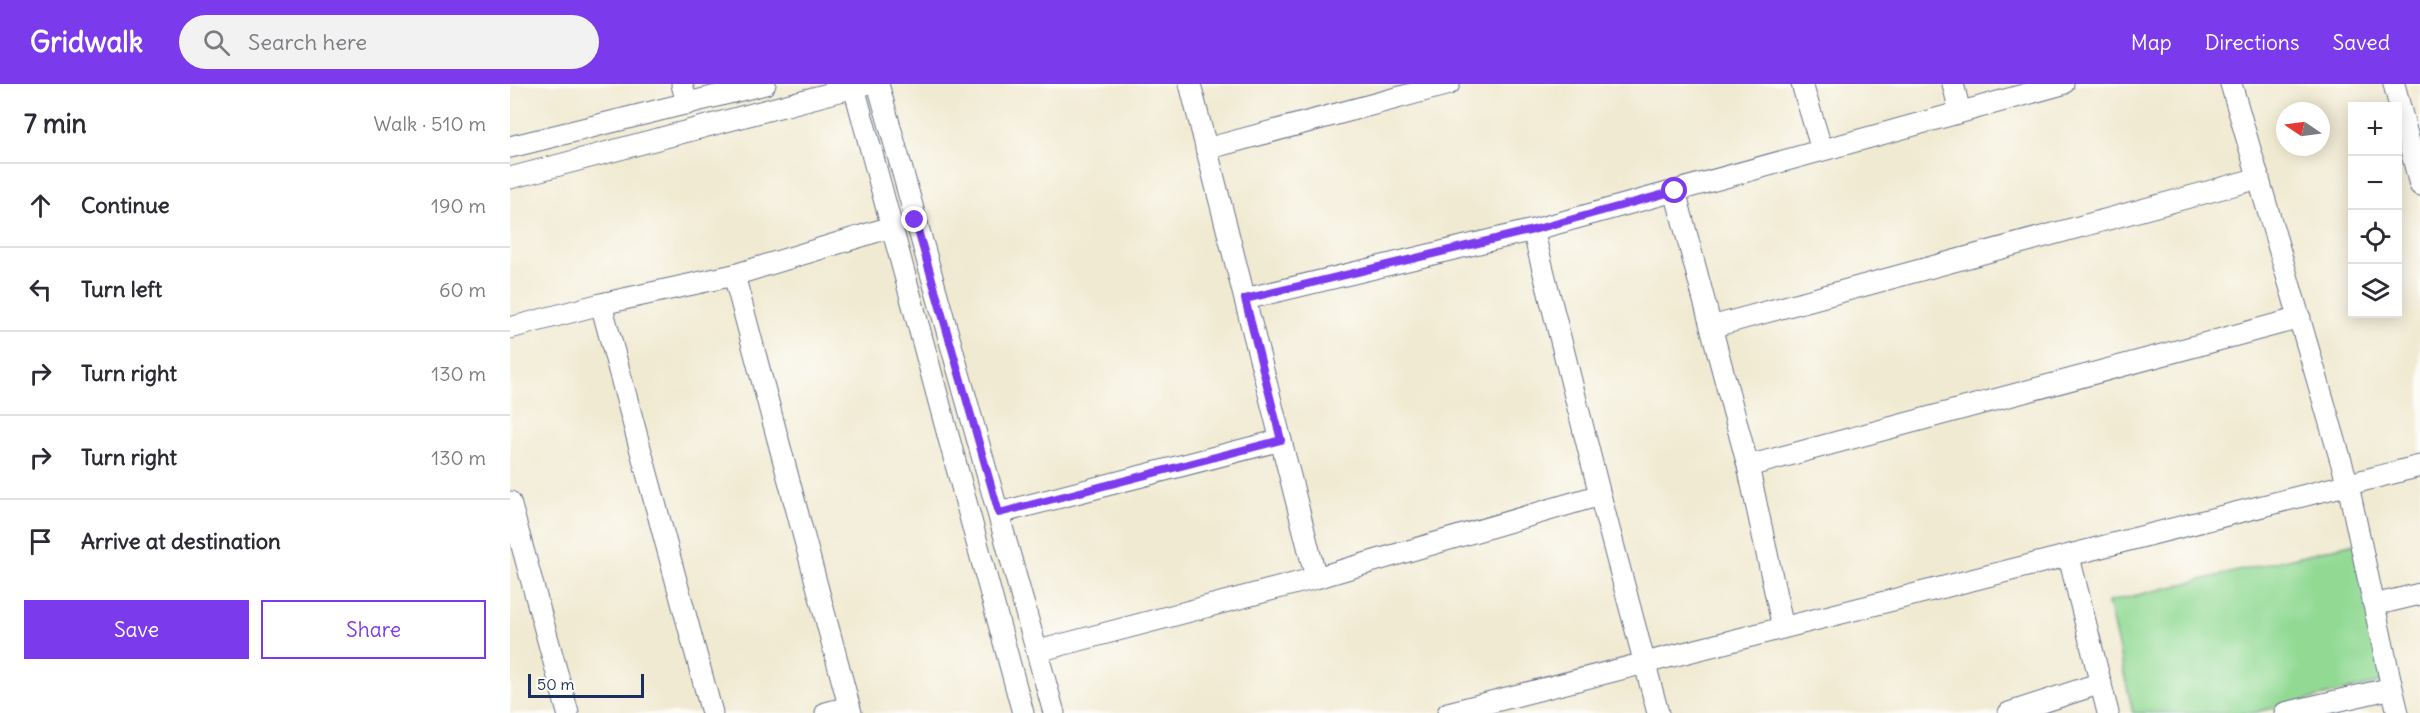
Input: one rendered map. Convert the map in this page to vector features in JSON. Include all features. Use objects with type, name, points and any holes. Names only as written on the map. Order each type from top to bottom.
[{"type":"street","points":[[510,147],[684,94],[765,84]]},
{"type":"street","points":[[878,84],[1054,713]]},
{"type":"street","points":[[1190,84],[1316,578]]},
{"type":"street","points":[[1206,149],[1449,84]]},
{"type":"street","points":[[1802,84],[1822,150]]},
{"type":"street","points":[[1953,84],[1960,112]]},
{"type":"street","points":[[1245,299],[1533,230],[2062,84]]},
{"type":"street","points":[[2231,84],[2348,484],[2398,713]]},
{"type":"street","points":[[2394,84],[2413,129],[2420,185]]},
{"type":"street","points":[[510,178],[860,86],[891,227],[1023,713]]},
{"type":"street","points":[[1712,327],[2259,178]]},
{"type":"street","points":[[1675,191],[1748,466],[1783,628]]},
{"type":"street","points":[[510,328],[601,304],[734,275],[891,227]]},
{"type":"street","points":[[1533,230],[1658,713]]},
{"type":"street","points":[[734,275],[850,710],[826,713]]},
{"type":"street","points":[[601,304],[712,713]]},
{"type":"street","points":[[1748,466],[2300,318]]},
{"type":"street","points":[[999,513],[1281,440]]},
{"type":"street","points":[[1448,713],[1506,706],[1645,663],[2420,466]]},
{"type":"street","points":[[1038,651],[1316,578],[1600,495]]},
{"type":"street","points":[[510,502],[568,713]]},
{"type":"street","points":[[2068,556],[2108,713]]},
{"type":"street","points":[[2374,605],[2420,594]]},
{"type":"street","points":[[2010,713],[2101,683]]},
{"type":"street","points":[[2285,713],[2392,688]]},
{"type":"green space","points":[[2355,543],[2387,681],[2252,713],[2133,713],[2108,602]]},
{"type":"route","points":[[915,220],[999,513],[1281,440],[1245,299],[1533,230],[1675,191]]}]
